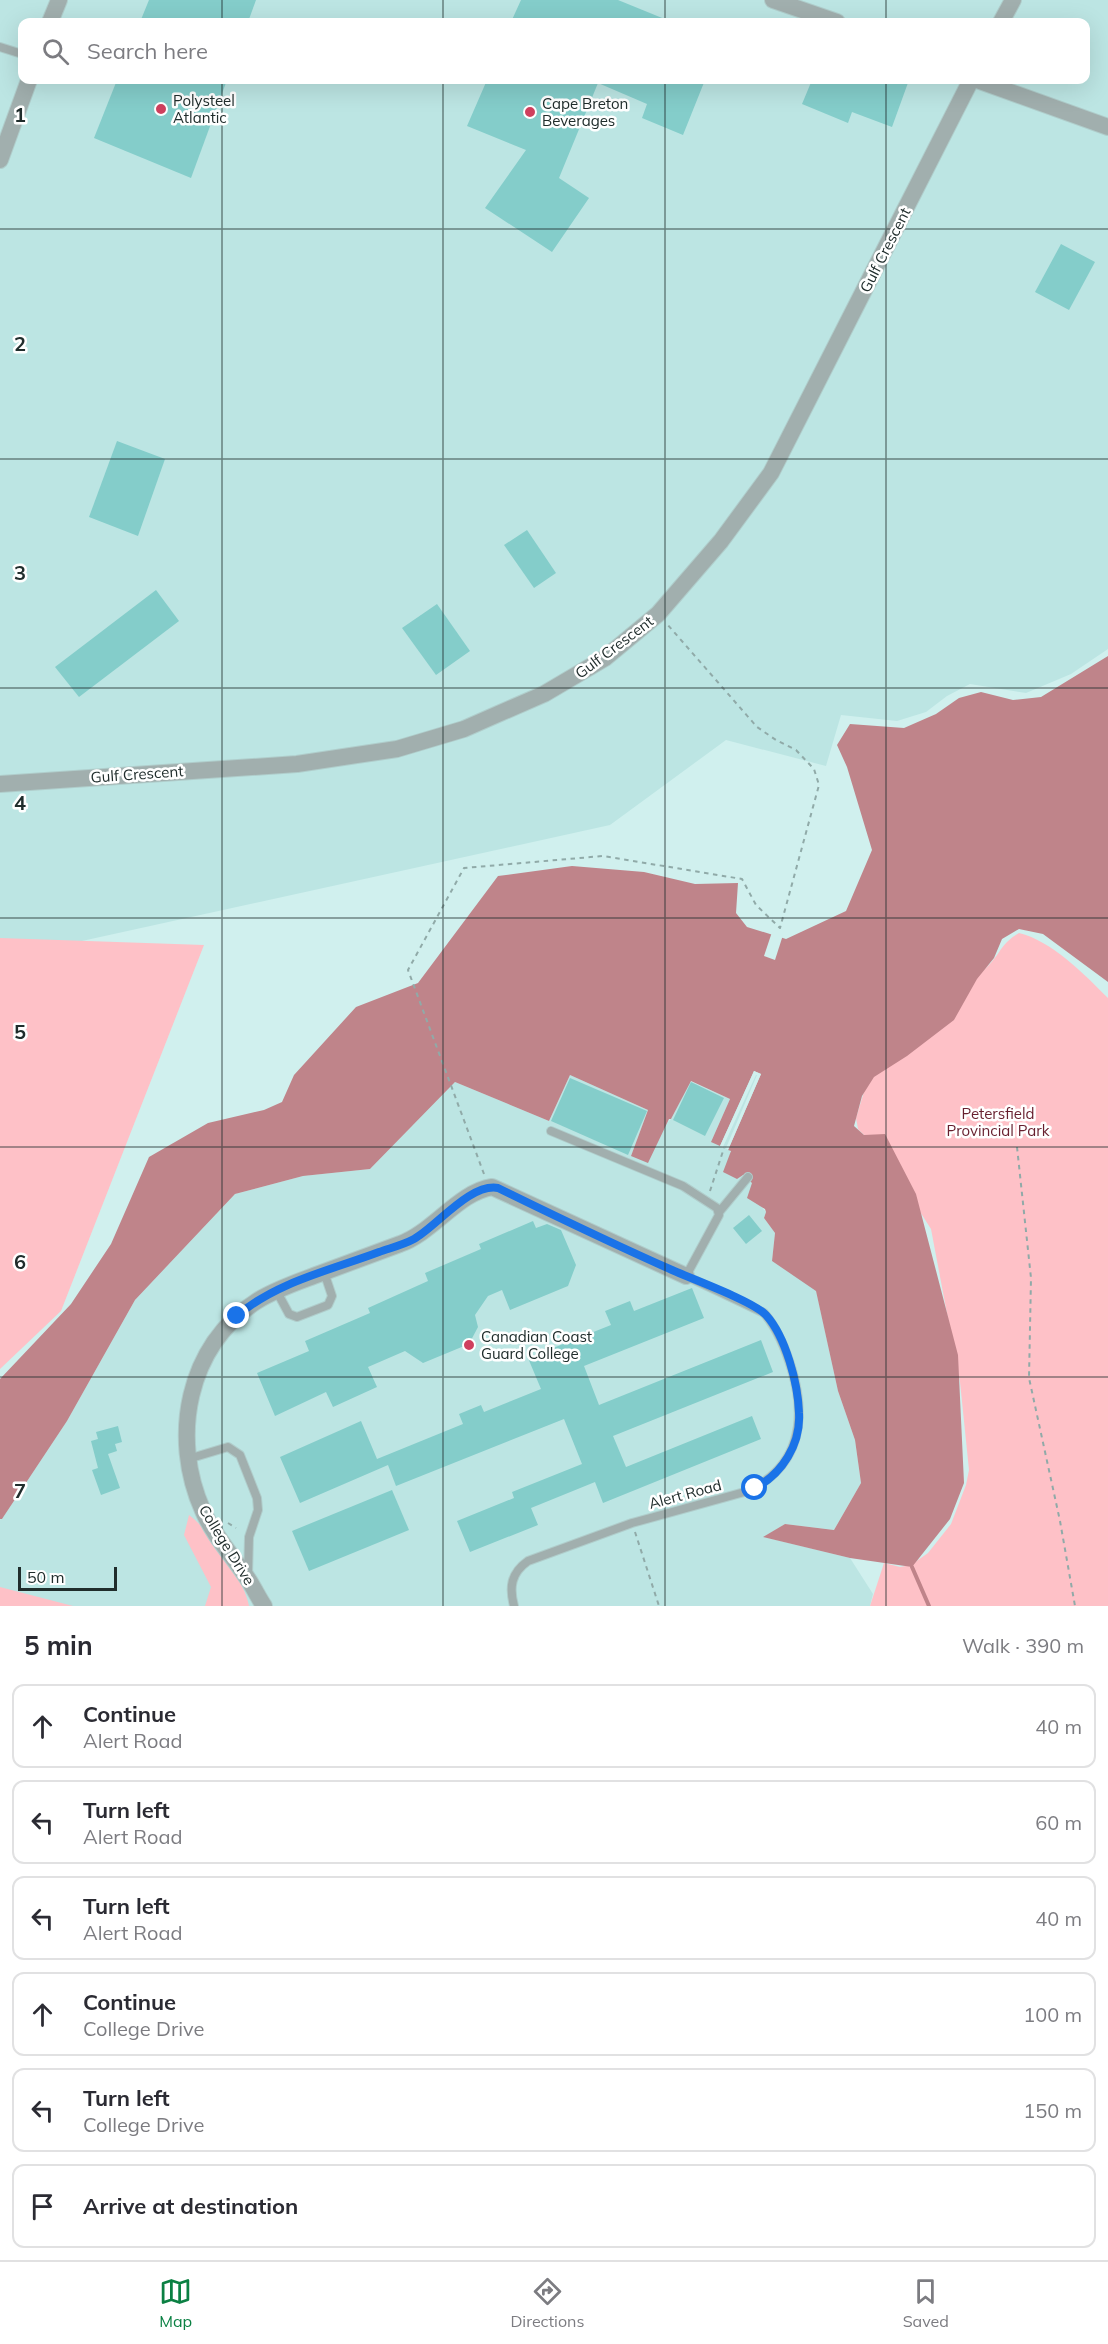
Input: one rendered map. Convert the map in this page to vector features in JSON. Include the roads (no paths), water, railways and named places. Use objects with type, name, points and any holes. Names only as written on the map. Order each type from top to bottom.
[{"type":"street","points":[[52,18],[59,0]]},
{"type":"street","points":[[773,0],[825,18]]},
{"type":"street","points":[[1003,18],[1013,0]]},
{"type":"street","points":[[0,160],[28,84]]},
{"type":"street","name":"Gulf Crescent","points":[[0,784],[297,764],[397,749],[464,729],[544,694],[604,658],[658,614],[721,541],[771,473],[969,84]]},
{"type":"street","points":[[987,84],[1108,127]]},
{"type":"street","name":"College Drive","points":[[264,1606],[248,1578],[207,1520],[193,1487],[188,1459],[187,1408],[195,1380],[216,1340],[231,1322],[256,1302],[276,1290],[414,1239],[459,1203],[492,1187],[686,1276]]},
{"type":"lane","points":[[0,47],[18,53]]},
{"type":"lane","points":[[551,1131],[683,1186],[708,1200],[720,1211]]},
{"type":"lane","points":[[686,1276],[720,1211],[748,1177]]},
{"type":"lane","points":[[276,1290],[289,1314],[297,1317],[328,1305],[332,1296],[324,1272]]},
{"type":"lane","name":"Alert Road","points":[[514,1606],[511,1584],[517,1572],[526,1563],[632,1523],[748,1491],[759,1486],[784,1462],[791,1451],[798,1430],[799,1406],[793,1375],[771,1321],[764,1313],[686,1276]]},
{"type":"lane","points":[[188,1459],[228,1447],[240,1455],[257,1498],[258,1510],[249,1537],[248,1578]]},
{"type":"waterway","points":[[912,1567],[929,1606]]},
{"type":"place","name":"Polysteel Atlantic","points":[[161,109]]},
{"type":"place","name":"Cape Breton Beverages","points":[[530,112]]},
{"type":"place","name":"Canadian Coast Guard College","points":[[469,1345]]},
{"type":"park label","name":"Petersfield Provincial Park","points":[[998,1122]]}]
